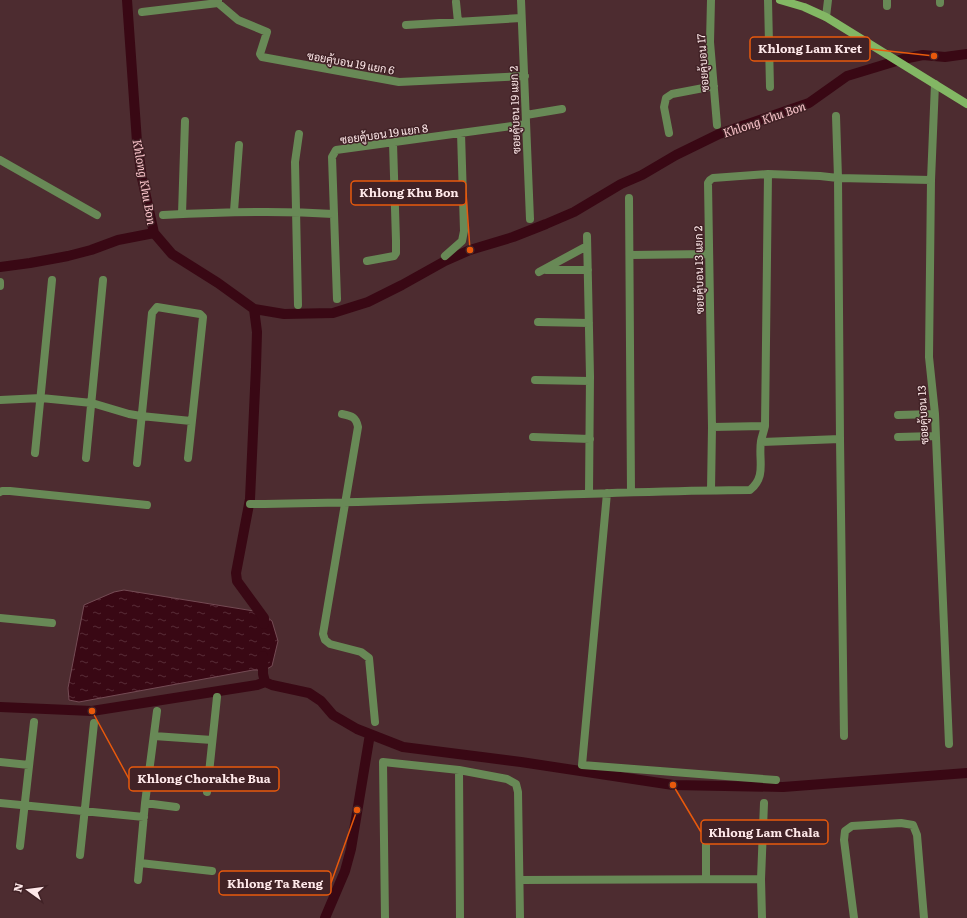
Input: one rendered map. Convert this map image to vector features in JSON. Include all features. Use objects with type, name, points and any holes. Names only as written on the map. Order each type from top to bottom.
[{"type":"main road","points":[[780,0],[804,7],[826,17],[967,104]]},
{"type":"street","name":"ซอยคู้บอน 19 แยก 2","points":[[521,0],[530,219]]},
{"type":"street","name":"ซอยคู้บอน 17","points":[[711,0],[710,42],[717,125]]},
{"type":"street","points":[[768,0],[770,87]]},
{"type":"street","points":[[826,17],[828,0]]},
{"type":"street","points":[[142,12],[218,2]]},
{"type":"street","name":"ซอยคู้บอน 19 แยก 6","points":[[218,2],[238,20],[267,32],[260,54],[262,57],[398,82],[524,76]]},
{"type":"street","points":[[456,2],[458,22]]},
{"type":"street","points":[[406,25],[521,18]]},
{"type":"street","name":"ซอยคู้บอน 13","points":[[935,84],[931,180],[929,357],[935,414],[950,744]]},
{"type":"street","points":[[669,133],[664,107],[664,100],[667,96],[714,86]]},
{"type":"street","points":[[526,115],[562,109]]},
{"type":"street","points":[[836,116],[844,736]]},
{"type":"street","points":[[182,214],[185,121]]},
{"type":"street","name":"ซอยคู้บอน 19 แยก 8","points":[[333,214],[332,157],[336,150],[526,124]]},
{"type":"street","points":[[445,256],[462,241],[464,230],[461,133]]},
{"type":"street","points":[[298,305],[295,162],[299,134]]},
{"type":"street","points":[[367,261],[393,256],[396,253],[393,143]]},
{"type":"street","points":[[234,212],[239,146]]},
{"type":"street","points":[[0,160],[97,215]]},
{"type":"street","points":[[250,504],[346,504],[607,492],[750,490],[756,485],[760,476],[761,442],[765,426],[768,174]]},
{"type":"street","name":"ซอยคู้บอน 13 แยก 2","points":[[711,490],[712,427],[708,183],[710,180],[713,178],[768,174],[838,178],[931,180]]},
{"type":"street","points":[[629,198],[631,492]]},
{"type":"street","points":[[163,215],[234,212],[296,212],[333,214],[337,299]]},
{"type":"street","points":[[587,236],[590,380],[589,493]]},
{"type":"street","points":[[587,246],[542,271],[588,270]]},
{"type":"street","points":[[630,255],[709,254]]},
{"type":"street","points":[[35,453],[52,280]]},
{"type":"street","points":[[86,458],[104,280]]},
{"type":"street","points":[[137,462],[152,313],[157,307],[200,314],[203,317],[188,458]]},
{"type":"street","points":[[538,322],[589,323]]},
{"type":"street","points":[[535,380],[590,380]]},
{"type":"street","points":[[0,400],[40,398],[92,403],[129,414],[191,420]]},
{"type":"street","points":[[342,414],[354,417],[357,421],[358,427],[346,504],[322,634],[325,640],[330,644],[361,652],[369,658],[375,722]]},
{"type":"street","points":[[898,416],[935,414]]},
{"type":"street","points":[[712,427],[765,426]]},
{"type":"street","points":[[898,437],[935,436]]},
{"type":"street","points":[[533,437],[590,439]]},
{"type":"street","points":[[761,442],[840,439]]},
{"type":"street","points":[[0,492],[2,490],[147,505]]},
{"type":"street","points":[[607,492],[582,765],[776,780]]},
{"type":"street","points":[[0,618],[52,623]]},
{"type":"street","points":[[207,792],[217,697]]},
{"type":"street","points":[[138,880],[145,804],[157,711]]},
{"type":"street","points":[[20,846],[34,722]]},
{"type":"street","points":[[80,855],[94,723]]},
{"type":"street","points":[[154,736],[212,740]]},
{"type":"street","points":[[0,762],[29,764]]},
{"type":"street","points":[[385,918],[384,762],[459,770],[507,779],[516,784],[518,792],[520,918]]},
{"type":"street","points":[[459,770],[460,918]]},
{"type":"street","points":[[0,803],[85,810],[144,817]]},
{"type":"street","points":[[762,918],[761,879],[764,803]]},
{"type":"street","points":[[145,804],[176,807]]},
{"type":"street","points":[[854,918],[844,840],[845,831],[852,826],[901,823],[913,825],[917,835],[924,918]]},
{"type":"street","points":[[706,831],[706,879]]},
{"type":"street","points":[[140,863],[212,871]]},
{"type":"street","points":[[520,880],[761,879]]},
{"type":"water","points":[[124,590],[260,612],[272,621],[278,641],[272,666],[265,670],[253,670],[79,702],[69,700],[68,688],[84,605],[114,592]]},
{"type":"waterway","name":"Khlong Khu Bon","points":[[127,0],[137,142],[142,178],[154,233],[172,254],[218,283],[254,309],[284,314],[333,313],[368,302],[445,261],[470,250],[513,237],[574,212],[621,184],[642,175],[676,155],[719,134],[809,103],[847,76],[903,59],[923,55],[945,57],[967,54]]},
{"type":"waterway","points":[[0,267],[68,256],[91,250],[118,240],[154,233]]},
{"type":"waterway","points":[[254,309],[257,332],[250,499],[236,573],[237,581],[264,618],[264,624]]},
{"type":"waterway","points":[[263,656],[263,674],[265,682]]},
{"type":"waterway","points":[[265,682],[272,685],[309,693],[321,701],[333,715],[357,729],[403,747],[521,762],[673,785],[783,787],[967,773]]},
{"type":"waterway","points":[[0,707],[92,711],[257,685],[265,682]]},
{"type":"waterway","points":[[325,918],[345,871],[351,849],[370,734]]},
{"type":"place","name":"Khlong Lam Kret","points":[[934,56]]},
{"type":"place","name":"Khlong Khu Bon","points":[[470,250]]},
{"type":"place","name":"Khlong Chorakhe Bua","points":[[92,711]]},
{"type":"place","name":"Khlong Lam Chala","points":[[673,785]]},
{"type":"place","name":"Khlong Ta Reng","points":[[357,810]]}]
